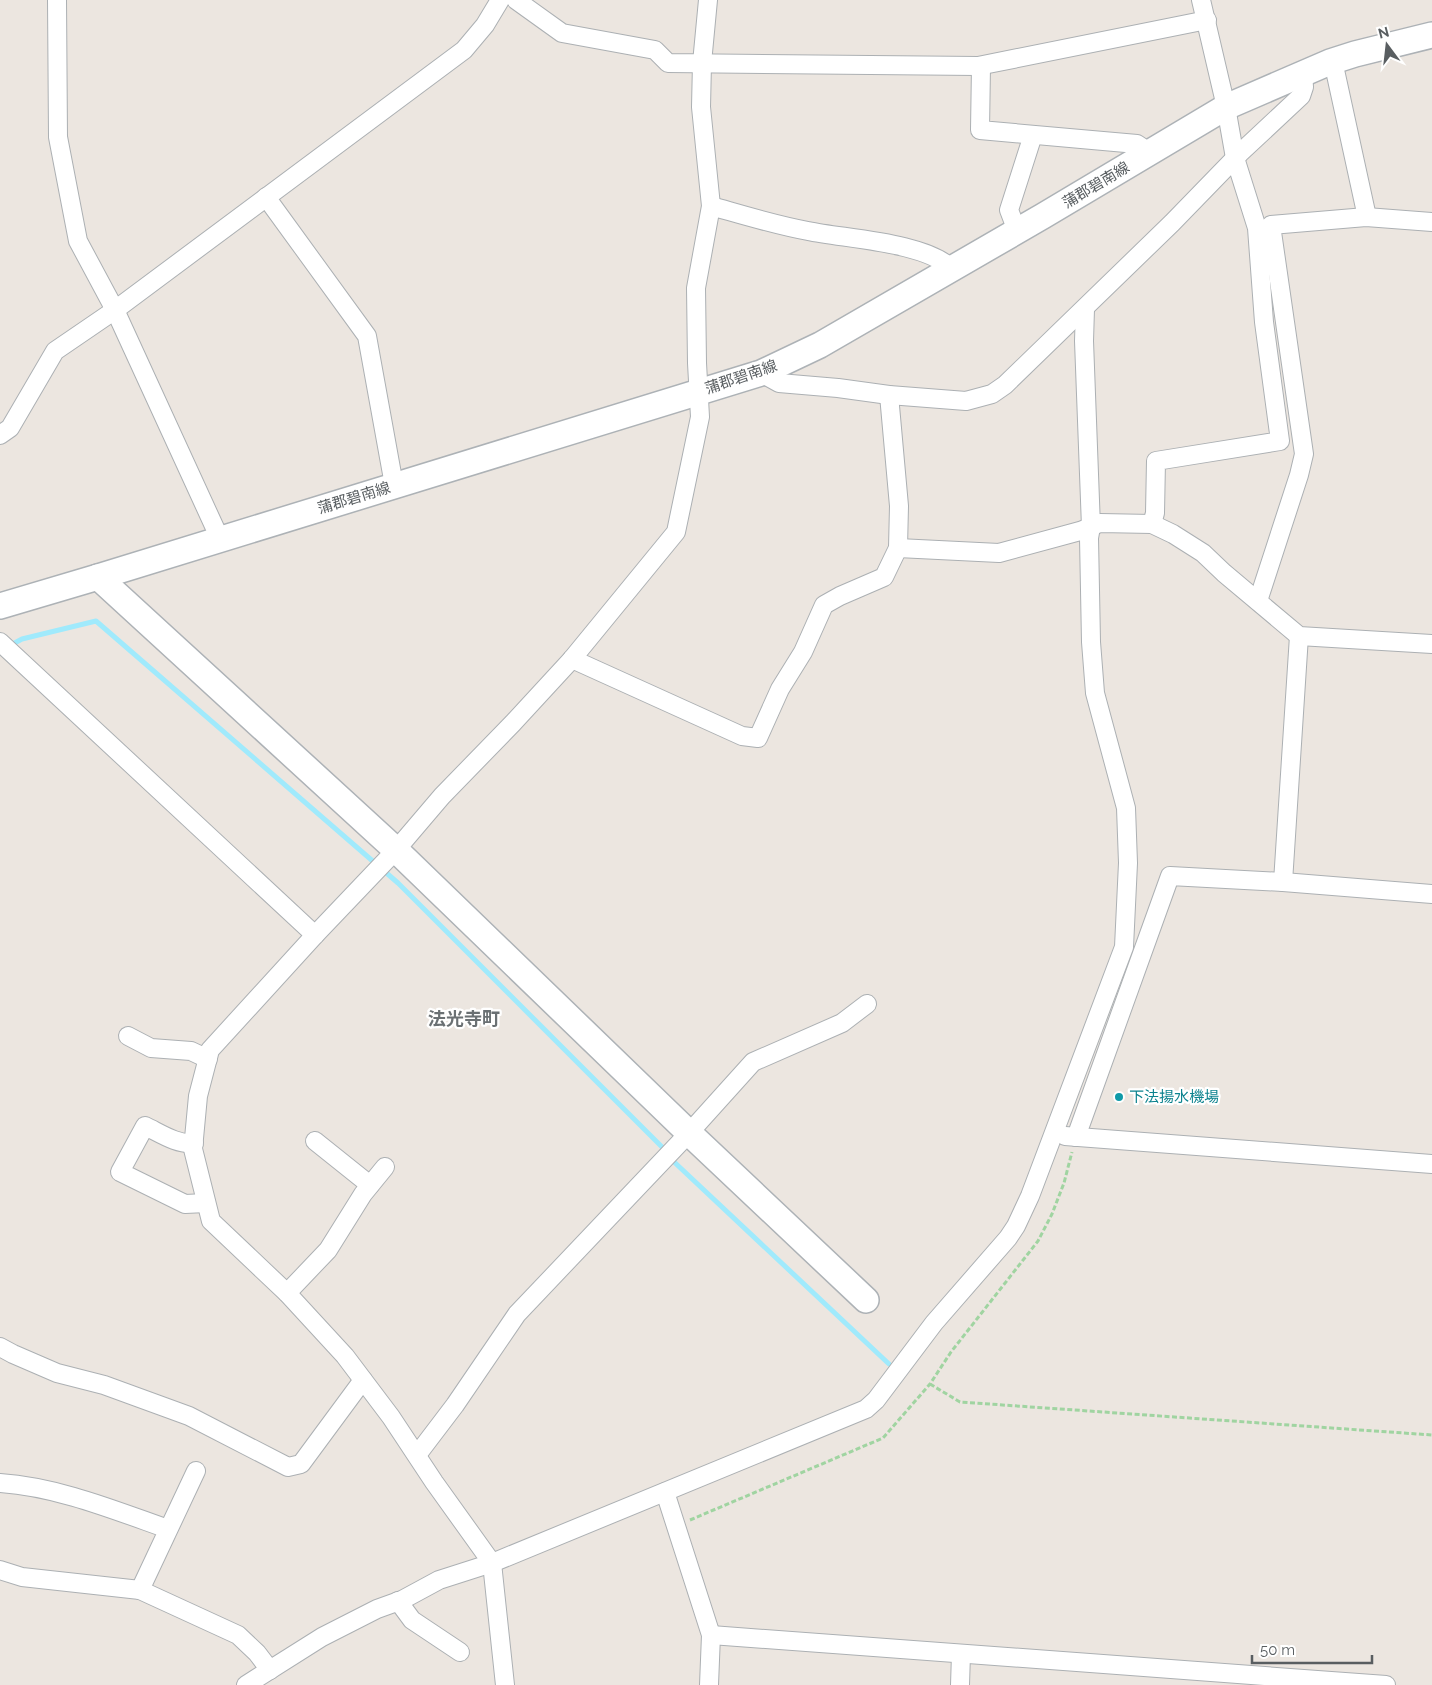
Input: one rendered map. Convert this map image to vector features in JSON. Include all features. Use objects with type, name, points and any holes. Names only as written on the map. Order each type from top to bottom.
[{"type":"main road","name":"蒲郡碧南線","points":[[0,606],[98,578],[761,373],[820,345],[1226,107],[1334,61],[1355,54],[1432,36]]},
{"type":"main road","points":[[98,578],[396,850],[866,1300]]},
{"type":"street","points":[[56,0],[58,137],[78,240],[116,310],[220,539]]},
{"type":"street","points":[[0,435],[10,428],[56,351],[116,310],[464,50],[485,25],[500,0]]},
{"type":"street","points":[[516,0],[562,33],[655,50],[668,63],[980,66],[1207,20]]},
{"type":"street","points":[[505,1685],[492,1563],[391,1417],[345,1356],[287,1293],[211,1220],[193,1149],[198,1096],[210,1050],[396,850],[442,796],[572,659],[676,532],[700,418],[696,363],[696,288],[711,206],[701,107],[702,63],[708,0]]},
{"type":"street","points":[[1152,524],[1155,513],[1156,461],[1280,441],[1264,322],[1257,228],[1241,152],[1226,107],[1201,0]]},
{"type":"street","points":[[1334,61],[1367,217]]},
{"type":"street","points":[[980,66],[980,130],[1137,144],[1143,148],[1146,155]]},
{"type":"street","points":[[761,373],[779,383],[889,395],[966,401],[992,394],[1005,385],[1085,309],[1241,152],[1301,96],[1304,87],[1303,74]]},
{"type":"street","points":[[1017,231],[1009,210],[1033,135]]},
{"type":"street","points":[[266,198],[367,336],[394,485]]},
{"type":"street","points":[[711,206],[791,228],[890,244],[934,256],[952,268]]},
{"type":"street","points":[[1258,601],[1304,454],[1271,225],[1367,217],[1432,222]]},
{"type":"street","points":[[246,1685],[322,1637],[439,1580],[492,1563],[851,1416],[866,1408],[876,1400],[934,1323],[1008,1238],[1016,1226],[1030,1196],[1124,947],[1128,863],[1126,808],[1095,693],[1091,642],[1085,309]]},
{"type":"street","points":[[572,659],[742,736],[758,738],[780,689],[803,652],[824,605],[884,577],[898,548],[899,506],[889,395]]},
{"type":"street","points":[[898,548],[999,553],[1032,545],[1100,523],[1152,524],[1173,534],[1203,553],[1299,636],[1432,644]]},
{"type":"street","points":[[1283,882],[1299,636]]},
{"type":"street","points":[[0,642],[315,935]]},
{"type":"street","points":[[1076,1137],[1170,876],[1283,882],[1432,894]]},
{"type":"street","points":[[417,1455],[455,1405],[517,1314],[753,1062],[842,1023],[867,1004]]},
{"type":"street","points":[[128,1036],[151,1048],[191,1051],[208,1059]]},
{"type":"street","points":[[194,1143],[179,1142],[145,1126],[120,1172],[185,1204],[206,1203]]},
{"type":"street","points":[[1052,1135],[1432,1164]]},
{"type":"street","points":[[315,1141],[370,1185]]},
{"type":"street","points":[[287,1293],[328,1250],[363,1194],[385,1168]]},
{"type":"street","points":[[0,1347],[57,1373],[104,1385],[189,1416],[288,1467],[301,1464],[363,1380]]},
{"type":"street","points":[[140,1590],[196,1471]]},
{"type":"street","points":[[0,1483],[45,1490],[86,1500],[168,1529]]},
{"type":"street","points":[[665,1492],[712,1635],[709,1685]]},
{"type":"street","points":[[0,1570],[22,1577],[140,1590],[238,1635],[257,1653],[270,1670]]},
{"type":"street","points":[[398,1601],[412,1620],[460,1652]]},
{"type":"street","points":[[712,1635],[961,1654],[1214,1679],[1386,1685]]},
{"type":"street","points":[[960,1685],[961,1654]]},
{"type":"path","points":[[930,1384],[960,1402],[1432,1435]]},
{"type":"waterway","points":[[9,646],[22,639],[96,621],[398,883],[673,1158],[672,1160],[889,1364]]},
{"type":"place","name":"下法揚水機場","points":[[1119,1097]]},
{"type":"district","name":"法光寺町","points":[[464,1019]]}]
